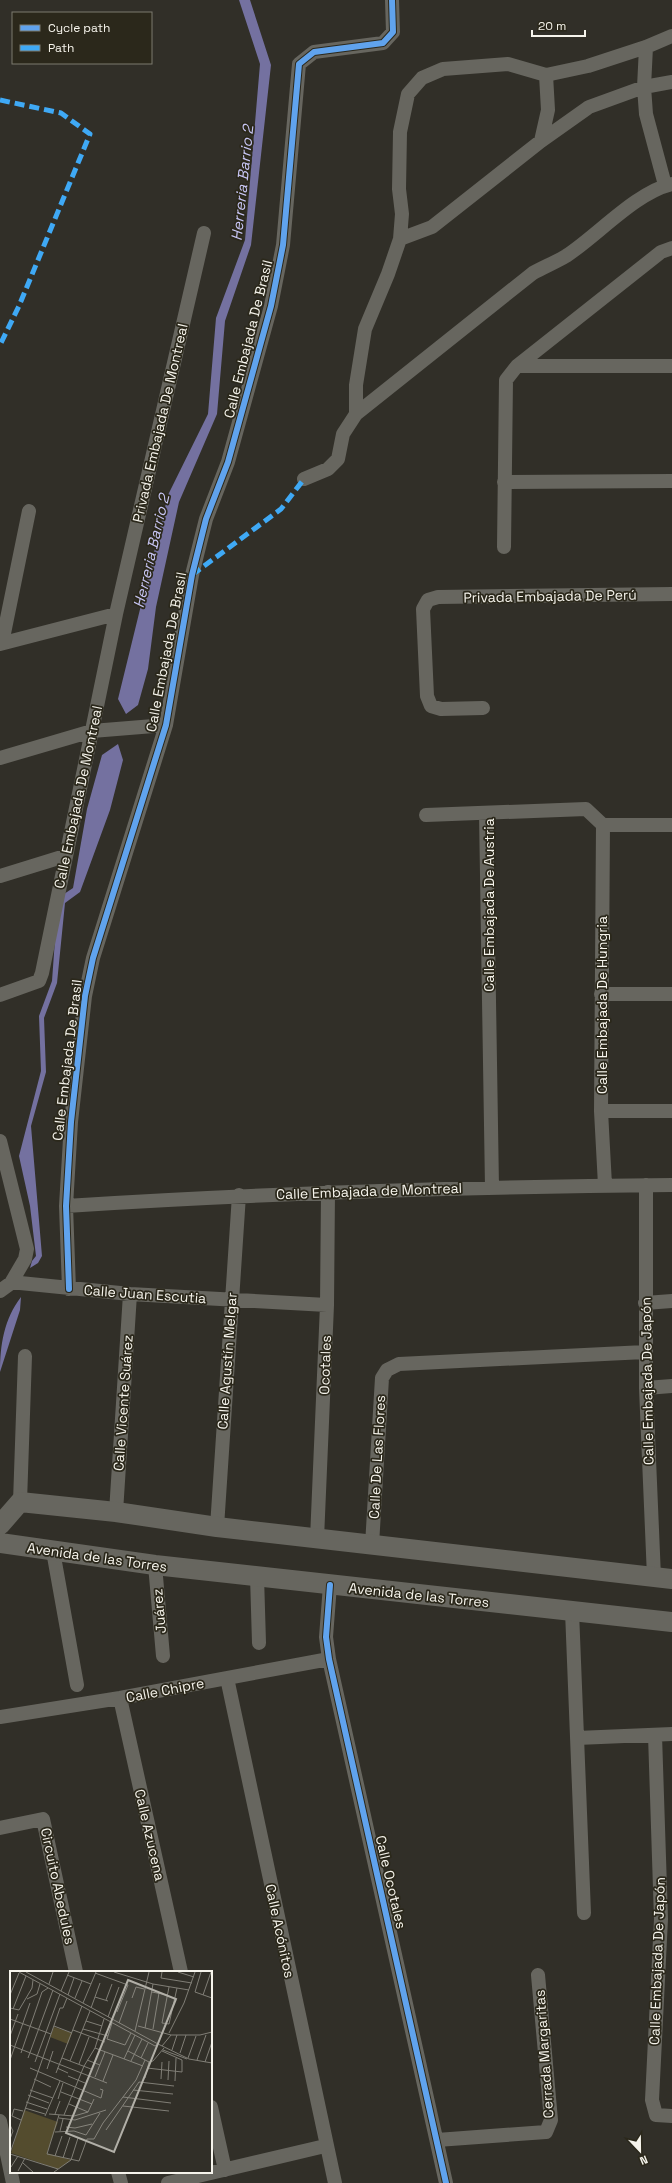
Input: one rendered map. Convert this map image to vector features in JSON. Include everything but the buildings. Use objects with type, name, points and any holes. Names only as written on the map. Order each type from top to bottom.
[{"type":"main road","points":[[0,1524],[20,1502],[116,1512],[217,1527],[317,1539],[663,1578]]},
{"type":"main road","name":"Avenida de las Torres","points":[[0,1543],[155,1565],[672,1622]]},
{"type":"street","name":"Calle Embajada De Brasil","points":[[69,1289],[66,1206],[71,1122],[85,996],[93,958],[166,725],[192,575],[203,533],[228,462],[271,306],[283,245],[299,64],[314,52],[383,43],[393,32],[392,0]]},
{"type":"street","points":[[356,414],[356,385],[365,329],[388,274],[400,239],[402,214],[399,189],[400,132],[408,94],[422,78],[443,70],[508,64],[546,75],[588,66],[646,47],[672,36]]},
{"type":"street","points":[[304,480],[328,469],[338,459],[343,434],[356,414],[533,273],[566,256],[637,202],[668,185],[646,114],[644,87],[646,47]]},
{"type":"street","points":[[541,141],[548,110],[546,75]]},
{"type":"street","points":[[400,239],[432,227],[541,141],[589,107],[644,87],[672,82]]},
{"type":"street","name":"Privada Embajada De Montreal","points":[[116,614],[204,233]]},
{"type":"street","points":[[504,547],[506,380],[517,366],[661,252],[672,248]]},
{"type":"street","points":[[517,366],[672,366]]},
{"type":"street","points":[[504,482],[672,481]]},
{"type":"street","points":[[29,511],[1,643],[116,614]]},
{"type":"street","name":"Privada Embajada De Perú","points":[[483,708],[441,709],[431,706],[427,696],[423,609],[428,600],[438,597],[672,594]]},
{"type":"street","name":"Calle Embajada De Montreal","points":[[0,995],[39,981],[116,614]]},
{"type":"street","points":[[0,758],[92,731],[166,725]]},
{"type":"street","name":"Calle Embajada De Austria","points":[[492,1187],[486,813],[586,809],[603,824]]},
{"type":"street","points":[[426,815],[486,813]]},
{"type":"street","points":[[603,824],[672,826]]},
{"type":"street","name":"Calle Embajada De Hungria","points":[[603,824],[601,1111],[605,1185]]},
{"type":"street","points":[[0,876],[65,856]]},
{"type":"street","points":[[601,994],[672,994]]},
{"type":"street","points":[[601,1111],[672,1111]]},
{"type":"street","points":[[0,1141],[6,1193],[27,1250],[25,1259],[11,1286]]},
{"type":"street","name":"Calle Embajada De Japón","points":[[646,1185],[646,1388],[663,1578]]},
{"type":"street","name":"Calle Embajada de Montreal","points":[[66,1206],[239,1195],[492,1187],[672,1185]]},
{"type":"street","name":"Ocotales","points":[[317,1539],[327,1305],[328,1192]]},
{"type":"street","name":"Calle Agustín Melgar","points":[[217,1527],[239,1195]]},
{"type":"street","name":"Calle Juan Escutia","points":[[11,1286],[35,1284],[69,1289],[130,1294],[327,1305]]},
{"type":"street","name":"Calle Vicente Suárez","points":[[116,1512],[130,1294]]},
{"type":"street","points":[[645,1303],[672,1301]]},
{"type":"street","name":"Calle De Las Flores","points":[[372,1545],[382,1378],[388,1370],[399,1364],[645,1352]]},
{"type":"street","points":[[20,1502],[25,1356]]},
{"type":"street","points":[[646,1388],[672,1386]]},
{"type":"street","points":[[53,1551],[77,1685]]},
{"type":"street","name":"Juárez","points":[[155,1565],[163,1656]]},
{"type":"street","points":[[257,1576],[259,1643]]},
{"type":"street","name":"Calle Ocotales","points":[[330,1585],[326,1637],[329,1658],[446,2183]]},
{"type":"street","points":[[572,1611],[584,1913]]},
{"type":"street","name":"Calle Chipre","points":[[0,1717],[120,1698],[329,1658]]},
{"type":"street","name":"Calle Acónitos","points":[[226,1678],[325,2146],[335,2183]]},
{"type":"street","name":"Calle Azucena","points":[[120,1698],[181,1971]]},
{"type":"street","points":[[577,1738],[672,1734]]},
{"type":"street","name":"Calle Embajada De Japón","points":[[655,1735],[661,1919],[652,2100],[656,2115],[672,2116]]},
{"type":"street","name":"Circuito Abedules","points":[[0,1828],[43,1819],[76,1971]]},
{"type":"street","name":"Cerrada Margaritas","points":[[437,2140],[546,2132],[550,2120],[538,1975]]},
{"type":"street","points":[[212,2112],[225,2170]]},
{"type":"street","points":[[0,2121],[10,2169]]},
{"type":"street","points":[[212,2173],[325,2146]]},
{"type":"street","points":[[11,2173],[13,2183]]},
{"type":"street","points":[[118,2173],[120,2183]]},
{"type":"street","points":[[168,2183],[212,2173]]},
{"type":"shaded area","points":[[239,0],[250,0],[271,65],[251,245],[225,321],[217,414],[179,502],[156,607],[148,669],[138,705],[126,714],[118,699],[168,495],[208,414],[216,318],[245,240],[260,64]]},
{"type":"shaded area","points":[[118,744],[123,760],[110,810],[80,892],[65,903],[57,983],[44,1018],[46,1072],[31,1126],[42,1256],[38,1263],[30,1268],[32,1261],[36,1256],[30,1206],[19,1156],[41,1071],[39,1016],[52,981],[58,898],[73,888],[87,809],[102,755]]},
{"type":"shaded area","points":[[21,1297],[20,1310],[0,1372],[4,1333],[15,1305]]},
{"type":"marked path","points":[[0,100],[61,113],[90,134],[19,306],[0,345]]},
{"type":"marked path","points":[[192,575],[281,509],[304,479]]},
{"type":"cycle path","points":[[69,1289],[66,1206],[71,1122],[85,996],[93,958],[166,725],[192,575],[206,519],[228,462],[271,306],[283,245],[299,64],[314,52],[383,43],[393,32],[392,0]]},
{"type":"cycle path","points":[[330,1585],[326,1637],[329,1659],[446,2183]]},
{"type":"water label","name":"Herreria Barrio 2","points":[[242,183]]},
{"type":"water label","name":"Herreria Barrio 2","points":[[151,551]]}]
